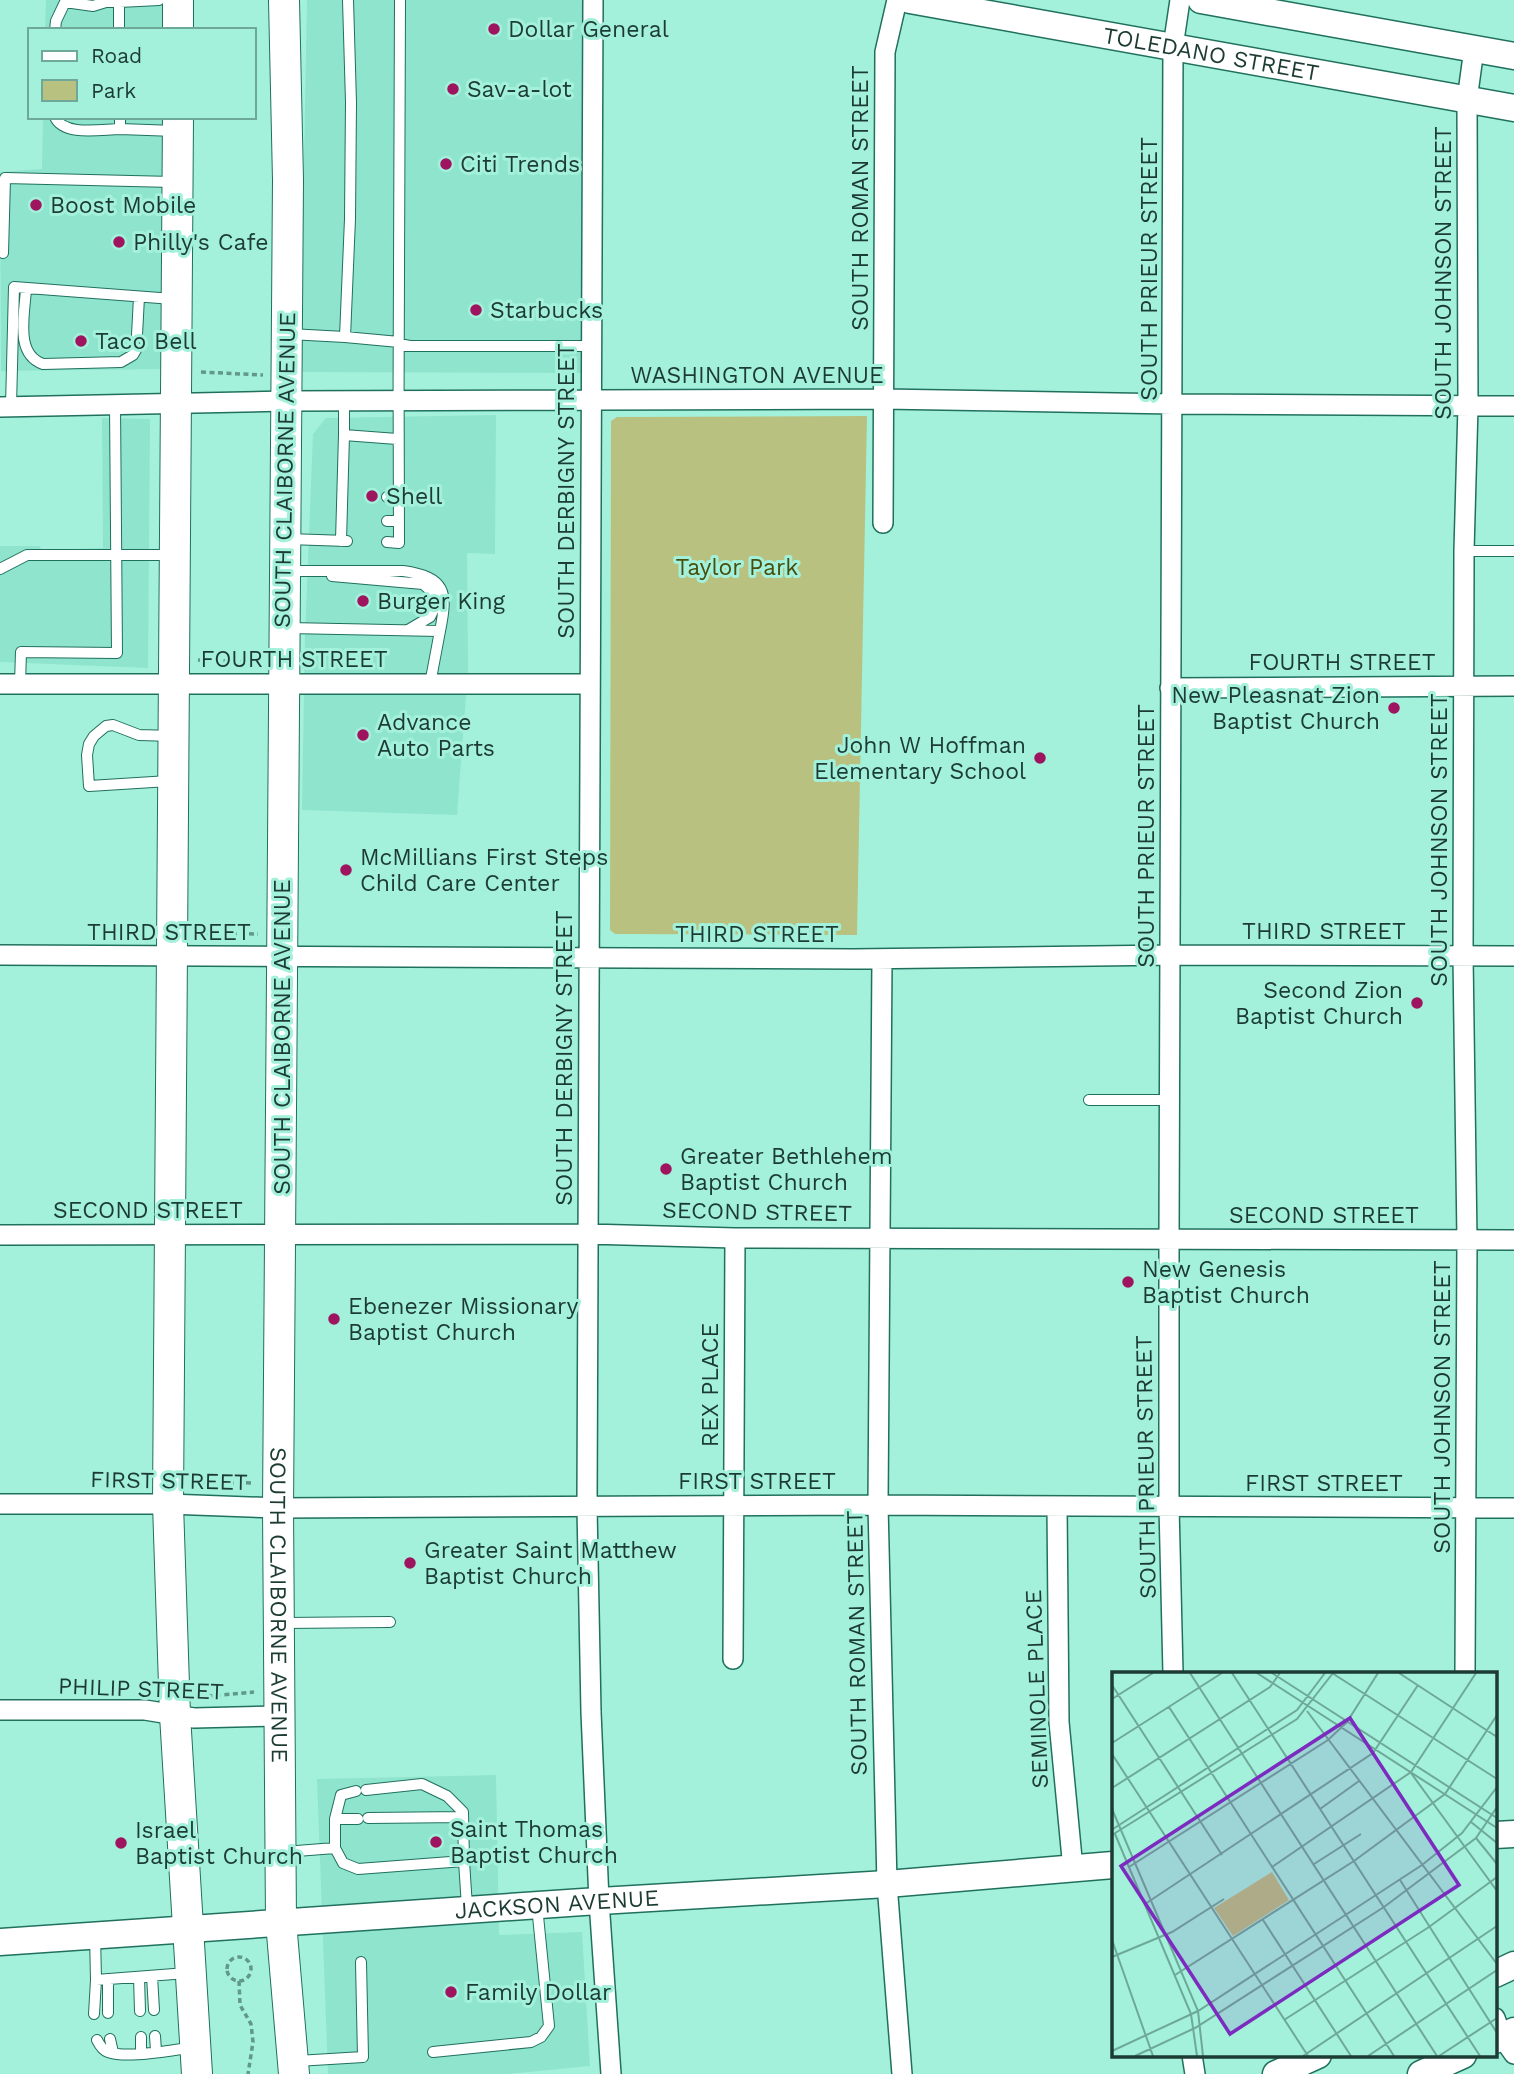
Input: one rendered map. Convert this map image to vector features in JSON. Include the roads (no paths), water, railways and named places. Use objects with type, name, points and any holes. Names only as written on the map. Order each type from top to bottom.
[{"type":"main road","points":[[178,0],[178,28]]},
{"type":"main road","name":"SOUTH CLAIBORNE AVENUE","points":[[284,0],[288,180],[284,628],[278,673],[282,956],[278,1508],[281,1922],[293,2068]]},
{"type":"main road","points":[[178,124],[168,1504],[183,1706],[188,1928],[196,2061]]},
{"type":"street","name":"SOUTH DERBIGNY STREET","points":[[593,0],[587,1507],[591,1712],[599,1900],[611,2074]]},
{"type":"street","name":"SOUTH ROMAN STREET","points":[[883,523],[885,51],[897,0]]},
{"type":"street","name":"TOLEDANO STREET","points":[[910,0],[1514,108]]},
{"type":"street","name":"SOUTH PRIEUR STREET","points":[[1173,1672],[1169,1506],[1172,955],[1170,688],[1174,404],[1173,47],[1180,0]]},
{"type":"street","points":[[1201,0],[1514,56]]},
{"type":"street","name":"SOUTH JOHNSON STREET","points":[[1465,1672],[1467,1240],[1463,956],[1464,551],[1468,405],[1467,100],[1474,50]]},
{"type":"street","name":"WASHINGTON AVENUE","points":[[6,407],[286,401],[883,398],[1174,404],[1514,405]]},
{"type":"street","name":"FOURTH STREET","points":[[0,684],[172,684],[278,673],[430,684],[589,684]]},
{"type":"street","name":"FOURTH STREET","points":[[1170,688],[1514,686]]},
{"type":"street","name":"THIRD STREET","points":[[0,956],[882,959],[1172,955],[1514,956]]},
{"type":"street","name":"SOUTH ROMAN STREET","points":[[882,959],[878,1505],[887,1884],[902,2074]]},
{"type":"street","name":"SECOND STREET","points":[[0,1235],[588,1234],[735,1238],[1514,1240]]},
{"type":"street","name":"REX PLACE","points":[[733,1659],[735,1238]]},
{"type":"street","name":"FIRST STREET","points":[[0,1504],[168,1504],[278,1508],[878,1505],[1514,1508]]},
{"type":"street","name":"SEMINOLE PLACE","points":[[1057,1506],[1059,1723],[1073,1869]]},
{"type":"street","name":"PHILIP STREET","points":[[0,1710],[145,1710],[183,1706],[194,1718],[279,1716]]},
{"type":"street","points":[[1496,1835],[1514,1834]]},
{"type":"street","name":"JACKSON AVENUE","points":[[0,1942],[599,1900],[887,1884],[1112,1865]]},
{"type":"street","points":[[1496,1974],[1514,1965]]},
{"type":"street","points":[[1192,2056],[1195,2074]]},
{"type":"street","points":[[1276,2074],[1316,2056]]},
{"type":"street","points":[[1421,2074],[1461,2056]]},
{"type":"lane","points":[[55,28],[65,1],[93,6],[105,1],[159,0]]},
{"type":"lane","points":[[345,337],[351,102],[348,0]]},
{"type":"lane","points":[[387,542],[399,543],[399,521],[393,497],[393,466],[397,439],[399,343],[400,0]]},
{"type":"lane","points":[[119,2],[119,28]]},
{"type":"lane","points":[[56,119],[58,124],[67,129],[120,129],[178,124]]},
{"type":"lane","points":[[120,119],[120,129]]},
{"type":"lane","points":[[3,253],[5,178],[177,182]]},
{"type":"lane","points":[[6,407],[14,287],[177,299]]},
{"type":"lane","points":[[26,288],[24,337],[26,352],[33,361],[43,364],[121,362],[133,355],[136,348]]},
{"type":"lane","points":[[137,335],[139,297]]},
{"type":"lane","points":[[287,334],[345,337],[410,346],[592,346]]},
{"type":"lane","points":[[285,539],[344,541],[344,401]]},
{"type":"lane","points":[[20,684],[21,652],[117,653],[115,405]]},
{"type":"lane","points":[[344,435],[397,439]]},
{"type":"lane","points":[[387,522],[399,521]]},
{"type":"lane","points":[[1464,551],[1514,551]]},
{"type":"lane","points":[[0,569],[27,555],[174,555]]},
{"type":"lane","points":[[285,571],[402,571],[421,573],[439,584],[446,600],[430,684]]},
{"type":"lane","points":[[314,572],[342,578],[412,581],[423,584],[431,592],[436,605],[430,617],[407,630]]},
{"type":"lane","points":[[284,628],[440,631]]},
{"type":"lane","points":[[172,736],[139,735],[113,725],[106,726],[94,736],[87,755],[89,786],[173,781]]},
{"type":"lane","points":[[1089,1100],[1170,1100]]},
{"type":"lane","points":[[279,1623],[390,1622]]},
{"type":"lane","points":[[464,1861],[358,1869],[348,1867],[342,1863],[335,1848],[335,1819],[341,1795],[361,1790],[422,1784],[447,1796],[463,1812],[467,1910]]},
{"type":"lane","points":[[335,1819],[463,1817]]},
{"type":"lane","points":[[280,1852],[335,1848]]},
{"type":"lane","points":[[433,2052],[531,2042],[541,2037],[549,2026],[537,1905]]},
{"type":"lane","points":[[94,2014],[95,1935]]},
{"type":"lane","points":[[293,2068],[363,2057],[361,1962]]},
{"type":"lane","points":[[96,1980],[191,1973]]},
{"type":"lane","points":[[152,1976],[154,2010]]},
{"type":"lane","points":[[139,1977],[140,2011]]},
{"type":"lane","points":[[108,1979],[108,2013]]},
{"type":"lane","points":[[156,2036],[156,2051]]},
{"type":"lane","points":[[141,2037],[141,2053]]},
{"type":"lane","points":[[110,2039],[113,2052]]},
{"type":"lane","points":[[96,2040],[102,2048],[113,2052],[156,2051],[196,2061]]},
{"type":"place","name":"Dollar General","points":[[494,29]]},
{"type":"place","name":"Sav-a-lot","points":[[453,89]]},
{"type":"place","name":"Citi Trends","points":[[446,164]]},
{"type":"place","name":"Boost Mobile","points":[[36,205]]},
{"type":"place","name":"Philly's Cafe","points":[[119,242]]},
{"type":"place","name":"Starbucks","points":[[476,310]]},
{"type":"place","name":"Taco Bell","points":[[81,341]]},
{"type":"place","name":"Shell","points":[[372,496]]},
{"type":"place","name":"Burger King","points":[[363,601]]},
{"type":"place","name":"New Pleasnat Zion Baptist Church","points":[[1394,708]]},
{"type":"place","name":"Advance Auto Parts","points":[[363,735]]},
{"type":"place","name":"John W Hoffman Elementary School","points":[[1040,758]]},
{"type":"place","name":"McMillians First Steps Child Care Center","points":[[346,870]]},
{"type":"place","name":"Second Zion Baptist Church","points":[[1417,1003]]},
{"type":"place","name":"Greater Bethlehem Baptist Church","points":[[666,1169]]},
{"type":"place","name":"New Genesis Baptist Church","points":[[1128,1282]]},
{"type":"place","name":"Ebenezer Missionary Baptist Church","points":[[334,1319]]},
{"type":"place","name":"Greater Saint Matthew Baptist Church","points":[[410,1563]]},
{"type":"place","name":"Saint Thomas Baptist Church","points":[[436,1842]]},
{"type":"place","name":"Israel Baptist Church","points":[[121,1843]]},
{"type":"place","name":"Family Dollar","points":[[451,1992]]},
{"type":"park label","name":"Taylor Park","points":[[737,567]]}]
